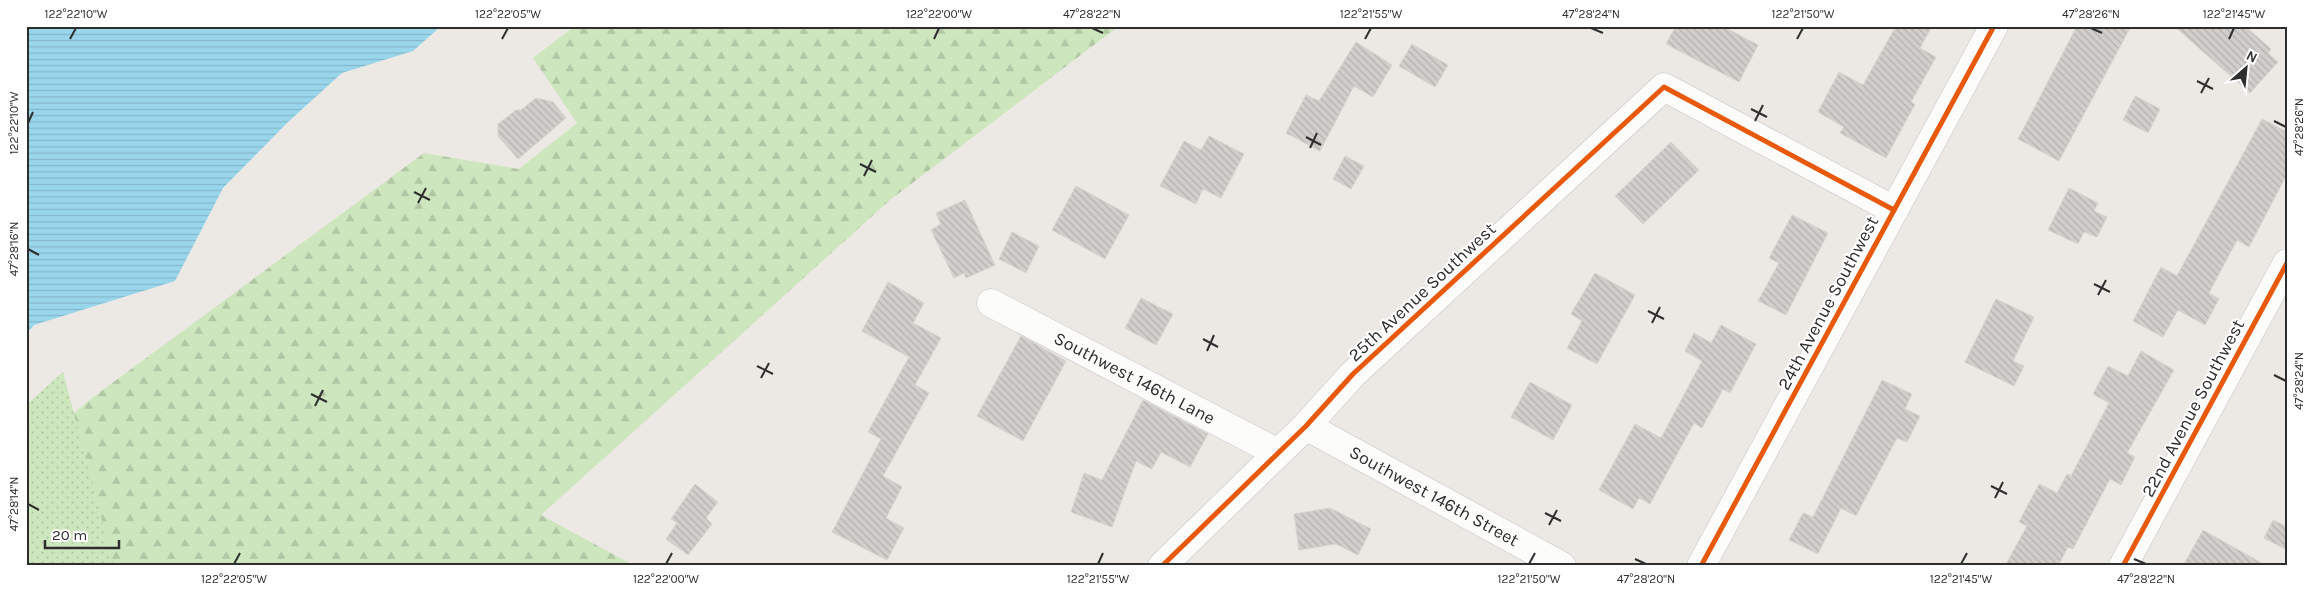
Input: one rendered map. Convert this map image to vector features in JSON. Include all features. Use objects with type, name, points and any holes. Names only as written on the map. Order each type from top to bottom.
[{"type":"street","name":"24th Avenue Southwest","points":[[1701,566],[1994,26]]},
{"type":"street","name":"25th Avenue Southwest","points":[[1162,566],[1306,426],[1353,374],[1664,87],[1894,210]]},
{"type":"street","name":"22nd Avenue Southwest","points":[[2123,566],[2287,263]]},
{"type":"street","name":"Southwest 146th Lane","points":[[991,303],[1278,453]]},
{"type":"street","name":"Southwest 146th Street","points":[[1306,426],[1562,566]]},
{"type":"green space","points":[[575,26],[1119,26],[890,200],[541,515],[635,566],[26,566],[26,453],[92,398],[424,153],[519,169],[577,123],[533,58]]},
{"type":"green space","points":[[63,372],[114,566],[26,566],[26,405]]},
{"type":"water","points":[[26,26],[441,26],[413,51],[342,73],[288,122],[223,188],[175,281],[34,325],[26,334]]},
{"type":"building","points":[[1676,26],[1722,26],[1758,45],[1739,82],[1666,44]]},
{"type":"building","points":[[1896,26],[1932,26],[1920,48],[1936,57],[1911,102],[1915,104],[1886,158],[1840,133],[1844,127],[1818,112],[1839,72],[1863,85]]},
{"type":"building","points":[[2077,26],[2131,26],[2059,161],[2018,139]]},
{"type":"building","points":[[2174,26],[2245,26],[2271,49],[2268,53],[2278,62],[2250,93]]},
{"type":"building","points":[[1356,42],[1392,65],[1373,97],[1354,86],[1320,151],[1286,133],[1306,95],[1319,101]]},
{"type":"building","points":[[1412,44],[1448,65],[1435,87],[1399,66]]},
{"type":"building","points":[[2135,96],[2160,109],[2148,133],[2123,120]]},
{"type":"building","points":[[536,98],[553,102],[566,118],[518,159],[498,136],[498,124]]},
{"type":"building","points":[[2262,119],[2287,132],[2287,174],[2249,247],[2237,240],[2209,293],[2219,299],[2205,325],[2178,310],[2163,337],[2133,321],[2161,267],[2177,276]]},
{"type":"building","points":[[1209,136],[1244,154],[1221,198],[1203,189],[1196,204],[1160,186],[1184,141],[1201,150]]},
{"type":"building","points":[[1671,142],[1699,170],[1643,224],[1615,196]]},
{"type":"building","points":[[1345,156],[1364,166],[1351,189],[1333,179]]},
{"type":"building","points":[[1076,186],[1129,215],[1105,259],[1052,230]]},
{"type":"building","points":[[2069,188],[2098,203],[2094,211],[2107,217],[2097,237],[2084,232],[2078,244],[2048,230]]},
{"type":"building","points":[[965,200],[995,265],[966,278],[964,273],[954,278],[931,230],[941,224],[936,213]]},
{"type":"building","points":[[1792,215],[1828,233],[1786,315],[1758,301],[1779,263],[1769,258]]},
{"type":"building","points":[[1012,232],[1039,246],[1026,273],[999,259]]},
{"type":"building","points":[[1595,273],[1635,295],[1597,364],[1567,348],[1582,321],[1571,314]]},
{"type":"building","points":[[888,282],[924,303],[913,323],[941,338],[915,385],[929,393],[883,476],[902,487],[886,518],[904,528],[887,560],[832,532],[881,439],[868,432],[909,357],[862,331]]},
{"type":"building","points":[[1141,298],[1173,314],[1156,345],[1125,328]]},
{"type":"building","points":[[1996,299],[2034,317],[2013,361],[2024,366],[2014,386],[1965,362]]},
{"type":"building","points":[[1721,325],[1756,344],[1730,393],[1723,389],[1702,428],[1694,423],[1650,504],[1639,498],[1633,509],[1599,490],[1635,424],[1661,438],[1702,361],[1685,351],[1694,333],[1711,343]]},
{"type":"building","points":[[1021,336],[1066,361],[1023,441],[977,416]]},
{"type":"building","points":[[2141,351],[2174,370],[2127,453],[2135,457],[2121,485],[2110,479],[2073,549],[2068,547],[2058,566],[2005,566],[2027,526],[2019,522],[2039,484],[2057,493],[2067,474],[2071,476],[2109,403],[2093,394],[2108,366],[2128,376]]},
{"type":"building","points":[[1882,380],[1912,394],[1905,409],[1920,416],[1907,442],[1897,438],[1856,516],[1841,508],[1818,554],[1789,540],[1803,513],[1813,517]]},
{"type":"building","points":[[1530,382],[1572,405],[1553,440],[1511,417]]},
{"type":"building","points":[[1143,400],[1208,434],[1190,467],[1161,452],[1152,469],[1136,461],[1112,527],[1071,512],[1084,473],[1102,480]]},
{"type":"building","points":[[695,484],[718,502],[706,518],[712,524],[688,555],[666,539],[677,523],[671,519]]},
{"type":"building","points":[[1330,508],[1371,529],[1358,555],[1336,544],[1299,550],[1294,514]]},
{"type":"building","points":[[2273,520],[2287,527],[2287,550],[2264,538]]},
{"type":"building","points":[[2203,530],[2267,566],[2183,566]]},
{"type":"cycle path","points":[[1701,566],[1994,26]]},
{"type":"cycle path","points":[[1162,566],[1306,426],[1353,374],[1664,87],[1894,210]]},
{"type":"cycle path","points":[[2123,566],[2287,263]]}]
